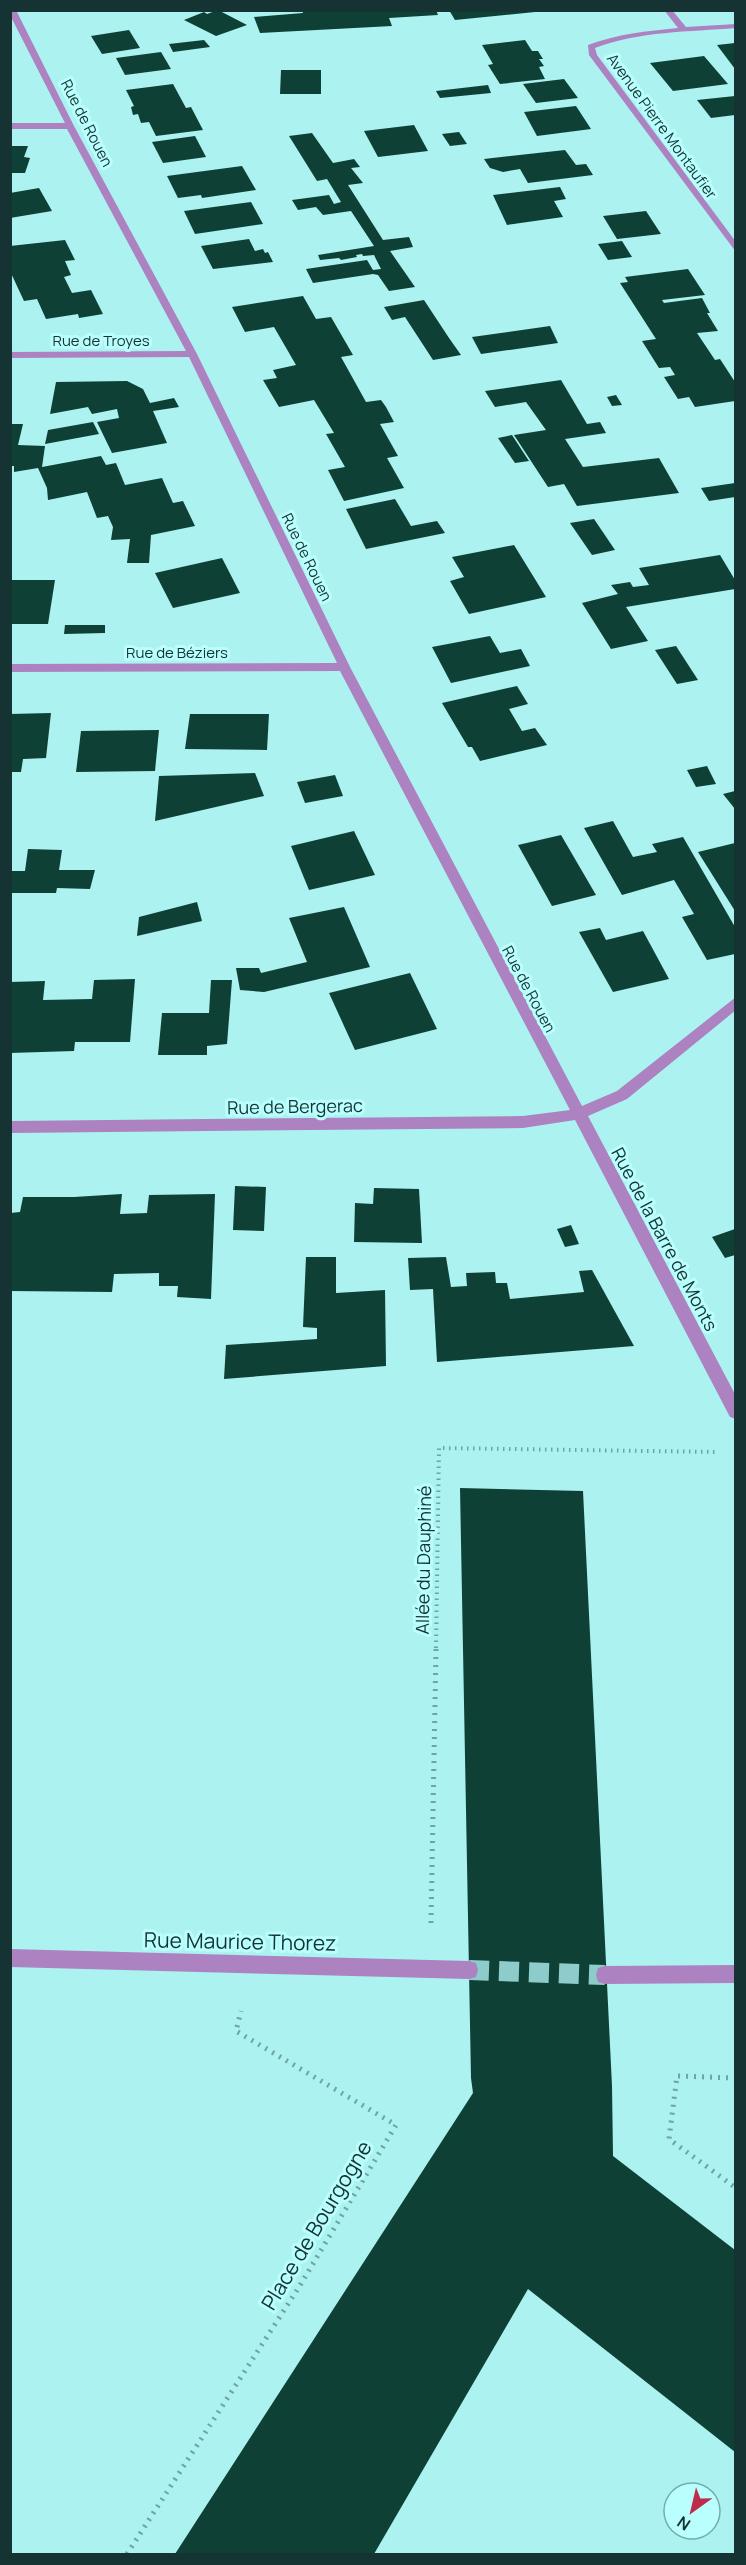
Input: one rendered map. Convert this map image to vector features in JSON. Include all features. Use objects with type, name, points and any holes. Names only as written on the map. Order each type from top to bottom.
[{"type":"street","name":"Rue de Rouen","points":[[12,10],[70,126],[192,354],[344,667],[579,1114]]},
{"type":"street","points":[[668,10],[684,30],[735,26]]},
{"type":"street","name":"Avenue Pierre Montaufier","points":[[684,30],[600,42],[591,46],[593,55],[735,249]]},
{"type":"street","points":[[10,126],[70,126]]},
{"type":"street","name":"Rue de Troyes","points":[[10,355],[192,354]]},
{"type":"street","name":"Rue de Béziers","points":[[10,668],[344,667]]},
{"type":"street","name":"Rue de Bergerac","points":[[10,1127],[523,1122],[579,1114],[622,1095],[735,1002]]},
{"type":"street","name":"Rue de la Barre de Monts","points":[[579,1114],[735,1412]]},
{"type":"street","name":"Rue Maurice Thorez","points":[[10,1958],[469,1970]]},
{"type":"street","points":[[605,1975],[735,1974]]},
{"type":"path","name":"Allée du Dauphiné","points":[[430,1969],[439,1448],[724,1452]]},
{"type":"path","name":"Place de Bourgogne","points":[[127,2554],[299,2287],[396,2125],[236,2031],[250,1964]]},
{"type":"path","points":[[735,2078],[677,2076],[669,2139],[735,2188]]},
{"type":"building","points":[[218,10],[247,25],[216,36],[184,20],[204,12],[207,14]]},
{"type":"building","points":[[302,10],[436,10],[438,15],[389,18],[392,26],[260,33],[254,17],[303,13]]},
{"type":"building","points":[[449,10],[535,10],[535,12],[455,20]]},
{"type":"building","points":[[129,30],[140,48],[102,54],[91,36]]},
{"type":"building","points":[[204,40],[210,47],[173,52],[169,44]]},
{"type":"building","points":[[525,40],[532,51],[538,51],[543,59],[539,59],[544,66],[539,67],[545,79],[500,84],[488,65],[493,64],[482,45]]},
{"type":"building","points":[[735,43],[735,69],[717,45]]},
{"type":"building","points":[[161,52],[171,69],[125,75],[116,58]]},
{"type":"building","points":[[704,56],[728,84],[673,91],[650,63]]},
{"type":"building","points":[[281,70],[321,70],[321,94],[280,94]]},
{"type":"building","points":[[564,79],[578,98],[536,103],[523,84]]},
{"type":"building","points":[[173,84],[186,108],[191,107],[203,130],[156,136],[149,122],[141,123],[138,114],[133,115],[131,107],[134,106],[126,90]]},
{"type":"building","points":[[488,85],[491,93],[440,98],[436,91]]},
{"type":"building","points":[[735,96],[735,115],[711,118],[697,100]]},
{"type":"building","points":[[576,106],[591,129],[537,136],[524,112]]},
{"type":"building","points":[[414,125],[428,151],[378,157],[364,131]]},
{"type":"building","points":[[459,132],[467,144],[450,146],[442,134]]},
{"type":"building","points":[[312,133],[333,163],[354,159],[360,167],[351,168],[363,183],[348,185],[383,240],[409,237],[413,247],[390,251],[415,287],[389,291],[378,275],[373,274],[313,283],[306,269],[367,260],[373,270],[381,269],[374,255],[363,256],[362,254],[341,260],[339,258],[320,260],[318,255],[374,246],[351,211],[323,215],[316,207],[298,210],[292,200],[329,195],[334,204],[341,202],[327,179],[317,181],[289,136]]},
{"type":"building","points":[[195,136],[206,157],[163,163],[152,142]]},
{"type":"building","points":[[10,146],[28,146],[24,157],[30,158],[25,173],[10,173]]},
{"type":"building","points":[[565,150],[576,165],[586,164],[593,175],[528,183],[520,169],[503,172],[490,168],[484,159]]},
{"type":"building","points":[[242,166],[256,190],[202,198],[201,195],[178,198],[167,176]]},
{"type":"building","points":[[560,187],[566,199],[554,201],[563,217],[507,225],[493,195]]},
{"type":"building","points":[[39,188],[52,211],[10,218],[10,193]]},
{"type":"building","points":[[251,202],[263,224],[195,234],[184,211]]},
{"type":"building","points":[[646,211],[661,234],[617,239],[603,216]]},
{"type":"building","points":[[249,239],[255,251],[263,249],[265,253],[268,252],[273,262],[213,269],[201,246]]},
{"type":"building","points":[[65,240],[75,260],[65,261],[71,275],[64,277],[72,293],[91,290],[103,314],[79,318],[78,314],[46,319],[37,299],[24,301],[10,271],[10,246]]},
{"type":"building","points":[[622,241],[632,257],[608,260],[598,244]]},
{"type":"building","points":[[688,269],[705,295],[662,300],[664,303],[702,298],[710,313],[707,313],[718,331],[697,333],[715,360],[720,359],[735,382],[735,401],[695,407],[689,397],[678,399],[664,377],[675,375],[670,367],[659,368],[642,341],[656,339],[620,283],[628,282],[625,277]]},
{"type":"building","points":[[303,296],[316,319],[331,317],[353,355],[341,357],[366,402],[381,400],[394,422],[380,424],[398,456],[387,458],[404,488],[344,501],[328,470],[345,467],[326,434],[334,433],[314,400],[279,407],[263,380],[277,378],[273,370],[296,365],[274,327],[245,332],[232,307]]},
{"type":"building","points":[[424,300],[461,355],[433,360],[405,317],[392,320],[384,307]]},
{"type":"building","points":[[550,326],[558,343],[481,354],[472,337]]},
{"type":"building","points":[[561,380],[587,424],[600,422],[606,433],[565,439],[583,467],[659,458],[679,493],[577,506],[564,484],[548,487],[514,435],[546,430],[526,402],[495,407],[485,391]]},
{"type":"building","points":[[127,381],[143,389],[150,403],[174,398],[179,407],[153,411],[167,443],[112,453],[97,422],[119,418],[117,409],[92,414],[88,407],[50,414],[56,382]]},
{"type":"building","points":[[616,395],[622,405],[612,406],[607,397]]},
{"type":"building","points":[[93,422],[99,434],[45,444],[48,430]]},
{"type":"building","points":[[10,424],[23,424],[18,445],[45,446],[42,467],[101,456],[106,465],[116,463],[125,485],[162,478],[173,503],[183,501],[195,526],[151,535],[149,563],[127,563],[130,539],[111,540],[113,527],[108,516],[97,518],[87,492],[48,500],[47,488],[38,468],[14,472],[14,466],[10,466]]},
{"type":"building","points":[[512,435],[529,461],[515,463],[498,438]]},
{"type":"building","points":[[735,483],[735,497],[709,501],[701,488]]},
{"type":"building","points":[[395,499],[411,526],[437,521],[445,533],[366,549],[346,509]]},
{"type":"building","points":[[594,519],[615,550],[592,555],[570,523]]},
{"type":"building","points":[[514,545],[546,597],[469,614],[450,581],[464,577],[452,557]]},
{"type":"building","points":[[720,555],[735,580],[735,589],[626,607],[648,641],[611,649],[582,603],[618,594],[611,585],[630,582],[633,587],[649,585],[639,568]]},
{"type":"building","points":[[222,558],[240,593],[173,608],[155,573]]},
{"type":"building","points":[[10,580],[55,580],[48,624],[10,624]]},
{"type":"building","points":[[65,625],[105,625],[105,633],[64,634]]},
{"type":"building","points":[[490,636],[500,653],[521,649],[530,666],[451,683],[432,647]]},
{"type":"building","points":[[676,646],[698,680],[677,684],[655,650]]},
{"type":"building","points":[[517,686],[528,704],[509,709],[522,731],[535,728],[547,745],[480,761],[472,747],[468,747],[442,703]]},
{"type":"building","points":[[51,713],[46,758],[23,759],[21,772],[10,772],[10,714]]},
{"type":"building","points":[[190,714],[269,714],[267,750],[185,749]]},
{"type":"building","points":[[159,730],[155,771],[76,772],[81,731]]},
{"type":"building","points":[[707,766],[716,784],[696,787],[687,770]]},
{"type":"building","points":[[255,773],[264,796],[155,821],[159,776]]},
{"type":"building","points":[[335,775],[343,796],[305,803],[297,782]]},
{"type":"building","points":[[735,791],[735,809],[723,794]]},
{"type":"building","points":[[613,821],[633,857],[657,852],[652,844],[683,837],[735,927],[735,954],[707,960],[682,917],[694,914],[674,880],[622,895],[584,828]]},
{"type":"building","points":[[354,831],[375,875],[309,890],[291,846]]},
{"type":"building","points":[[561,835],[596,895],[552,906],[518,845]]},
{"type":"building","points":[[735,843],[735,911],[698,852]]},
{"type":"building","points":[[28,849],[62,850],[59,870],[95,870],[90,889],[57,888],[56,893],[10,893],[10,871],[25,871]]},
{"type":"building","points":[[197,902],[202,921],[137,936],[139,917]]},
{"type":"building","points":[[344,907],[370,967],[264,992],[240,990],[236,968],[259,968],[261,973],[307,962],[289,918]]},
{"type":"building","points":[[600,928],[606,940],[643,931],[669,979],[613,992],[579,932]]},
{"type":"building","points":[[410,973],[437,1029],[355,1050],[329,993]]},
{"type":"building","points":[[135,979],[130,1042],[75,1042],[74,1051],[10,1053],[10,982],[45,981],[43,1000],[92,999],[94,980]]},
{"type":"building","points":[[211,980],[232,980],[227,1044],[207,1046],[207,1055],[158,1055],[162,1013],[209,1013]]},
{"type":"building","points":[[235,1186],[266,1187],[264,1231],[233,1230]]},
{"type":"building","points":[[374,1188],[419,1189],[422,1243],[354,1242],[355,1203],[373,1204]]},
{"type":"building","points":[[122,1194],[120,1214],[147,1213],[149,1195],[215,1194],[211,1299],[177,1297],[178,1286],[159,1286],[159,1273],[114,1274],[112,1292],[10,1291],[10,1213],[20,1212],[23,1197]]},
{"type":"building","points":[[571,1225],[579,1244],[565,1247],[557,1229]]},
{"type":"building","points":[[735,1229],[735,1255],[725,1258],[712,1237]]},
{"type":"building","points":[[306,1257],[336,1257],[336,1293],[385,1290],[386,1366],[224,1379],[226,1345],[317,1339],[317,1328],[303,1327]]},
{"type":"building","points":[[446,1257],[451,1287],[467,1286],[466,1273],[495,1272],[496,1283],[507,1283],[510,1299],[584,1292],[579,1271],[592,1270],[634,1346],[437,1362],[433,1289],[410,1290],[408,1258]]},
{"type":"building","points":[[460,1488],[583,1491],[612,2086],[613,2156],[735,2250],[735,2452],[528,2289],[374,2554],[175,2554],[473,2093]]},
{"type":"tunnel","points":[[469,1970],[605,1975]]}]
